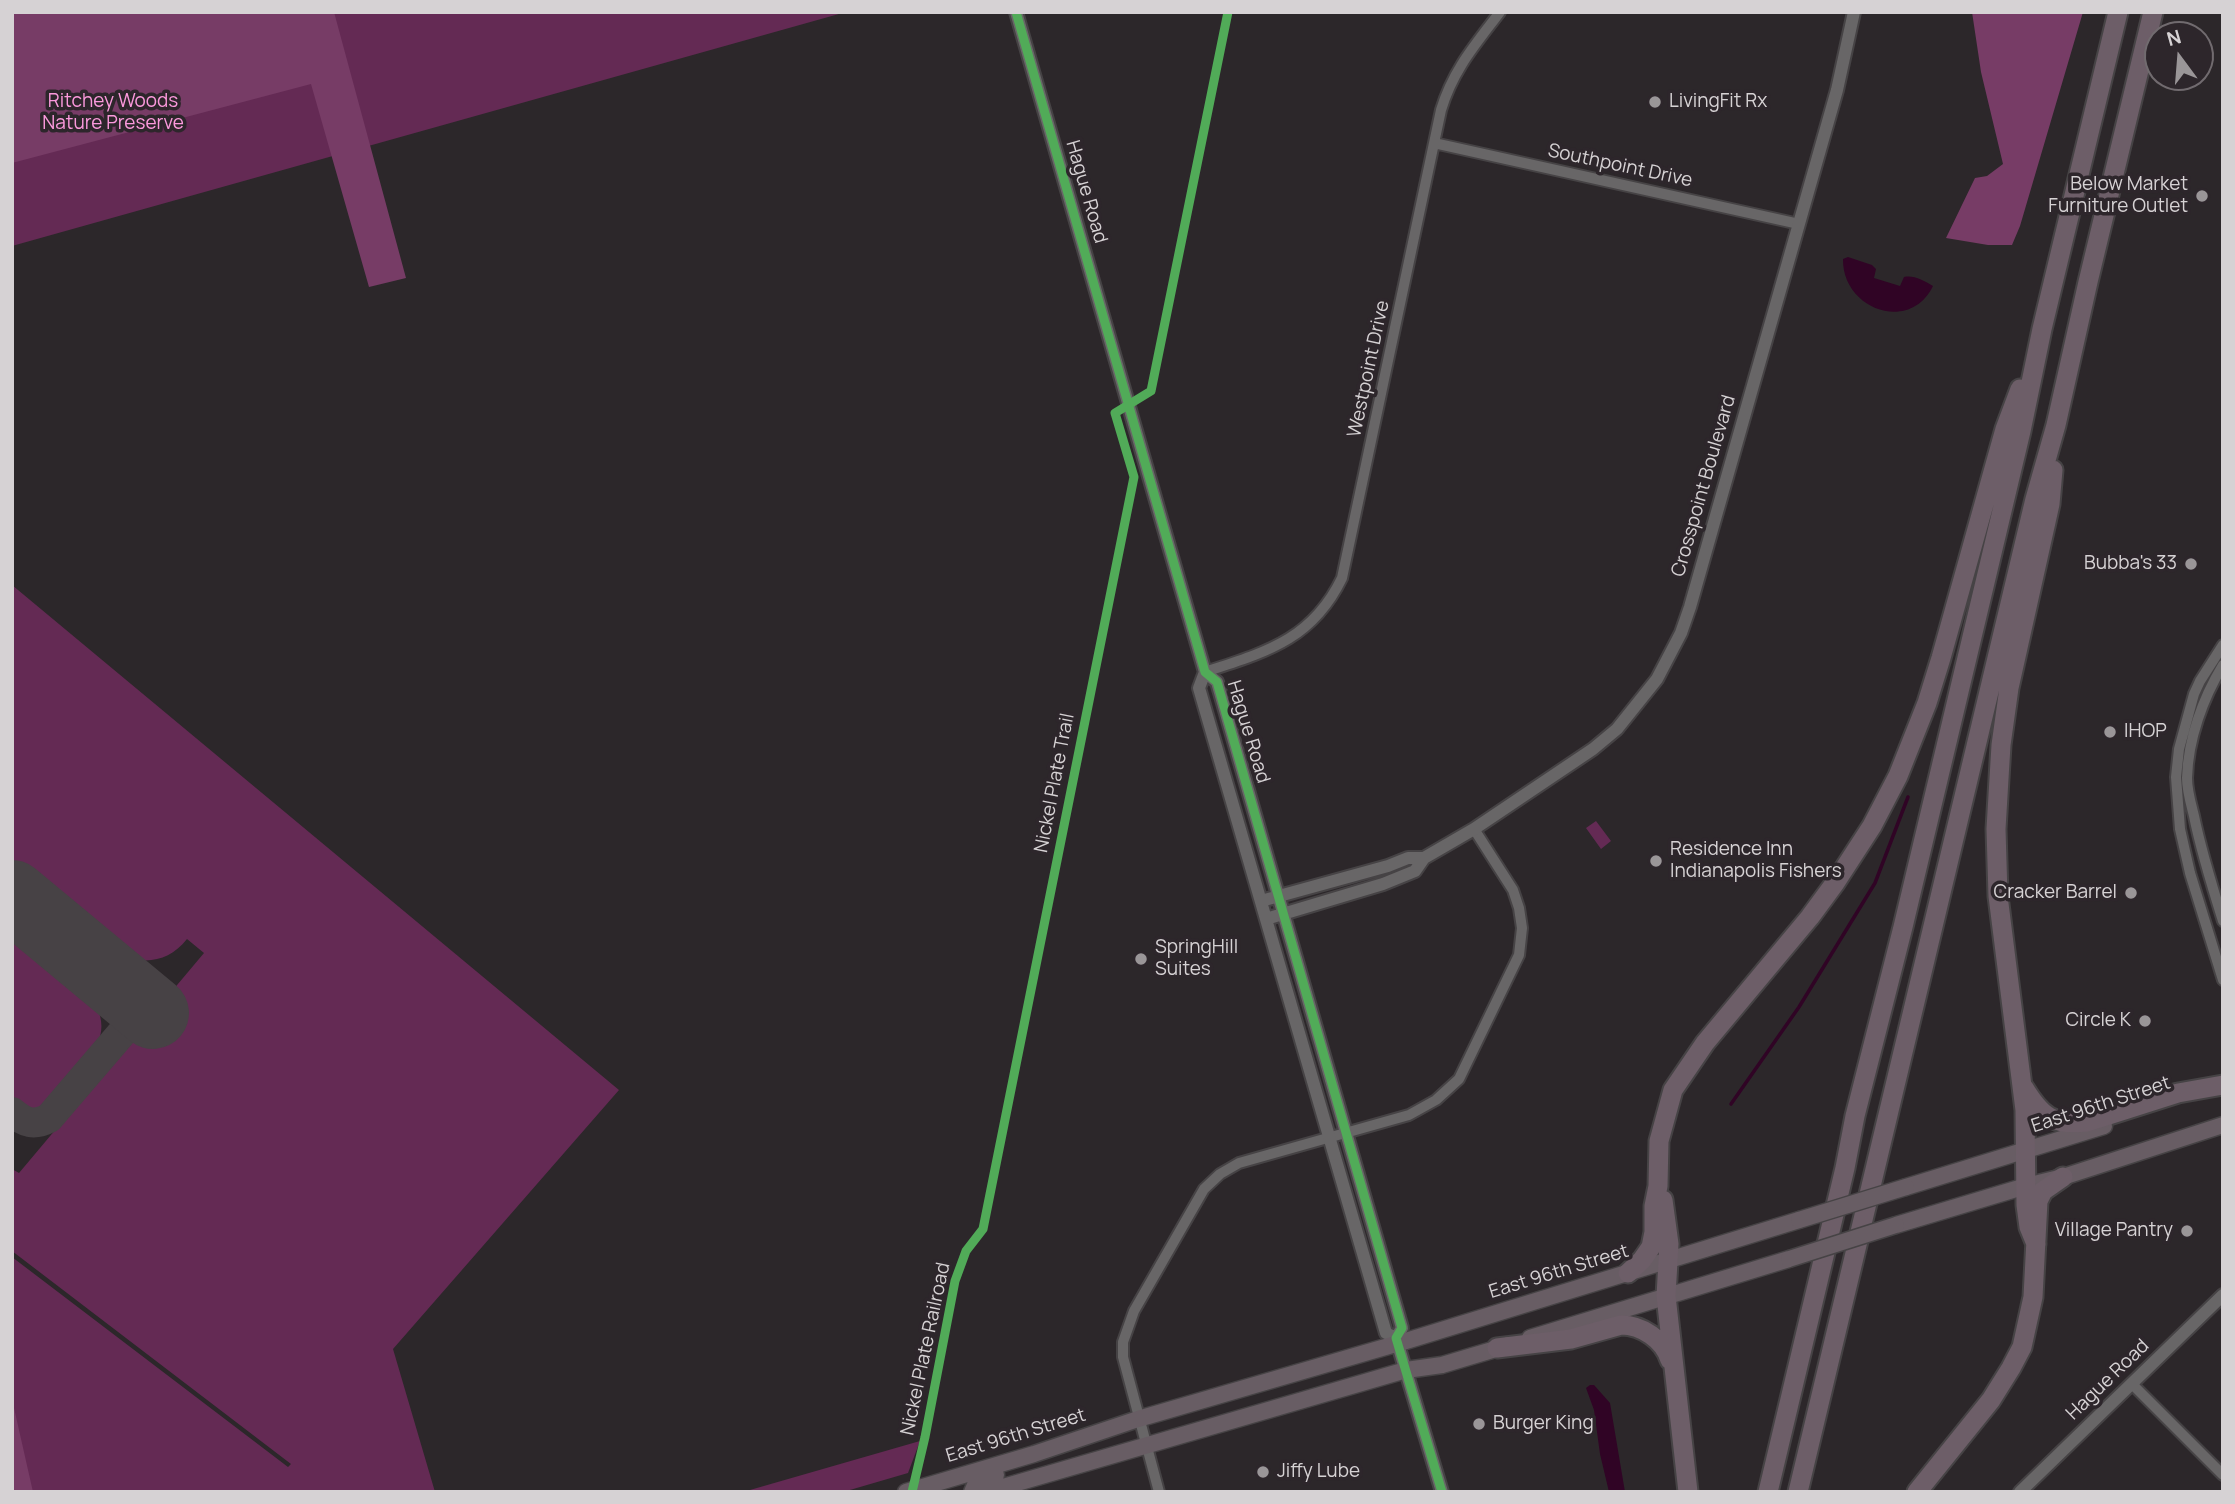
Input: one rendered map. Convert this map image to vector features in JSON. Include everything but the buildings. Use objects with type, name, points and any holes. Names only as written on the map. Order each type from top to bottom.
[{"type":"highway","points":[[1768,1492],[2118,12]]},
{"type":"highway","points":[[1798,1492],[2153,12]]},
{"type":"highway","points":[[1628,1273],[1651,1247],[1660,1141],[1673,1090],[1704,1043],[1835,883],[1872,826],[1898,776],[1927,703],[2005,429],[2042,329]]},
{"type":"highway","points":[[2036,1244],[2029,1227],[2022,1083],[1998,896],[1997,785],[2009,688],[2050,504],[2056,425]]},
{"type":"highway","points":[[2022,1083],[2044,1114],[2055,1121],[2075,1123],[2087,1122],[2178,1093],[2223,1086]]},
{"type":"highway","points":[[1917,1492],[1991,1400],[2022,1347],[2033,1297],[2038,1201],[2043,1191],[2063,1177]]},
{"type":"highway","points":[[1658,1186],[1665,1203],[1669,1244],[1666,1296],[1688,1492]]},
{"type":"highway","points":[[1497,1348],[1571,1339],[1628,1325],[1646,1332],[1660,1343],[1668,1353],[1673,1373]]},
{"type":"main road","name":"East 96th Street","points":[[906,1492],[1397,1340],[1628,1273],[2223,1086]]},
{"type":"main road","points":[[986,1492],[1406,1370],[1442,1365],[1896,1225],[2063,1177],[2223,1125]]},
{"type":"main road","points":[[972,1492],[976,1483],[1016,1467],[1034,1454]]},
{"type":"street","name":"Hague Road","points":[[1016,12],[1205,672],[1217,682],[1402,1328],[1397,1340],[1386,1333],[1199,688],[1205,672]]},
{"type":"street","name":"Westpoint Drive","points":[[1205,672],[1280,645],[1297,634],[1325,608],[1342,578],[1448,87],[1459,67],[1500,12]]},
{"type":"street","name":"Crosspoint Boulevard","points":[[1266,919],[1415,871],[1424,858],[1474,829],[1607,738],[1642,700],[1670,656],[1690,607],[1837,90],[1854,12]]},
{"type":"street","name":"Southpoint Drive","points":[[1434,143],[1799,224]]},
{"type":"street","points":[[2223,645],[2194,694],[2179,749],[2176,777],[2184,847],[2194,890],[2223,980]]},
{"type":"street","points":[[2223,665],[2206,697],[2190,753],[2187,781],[2200,844],[2223,921]]},
{"type":"street","points":[[1159,1492],[1123,1357],[1123,1342],[1134,1311],[1204,1189],[1232,1166],[1417,1112],[1453,1086],[1462,1074],[1518,955],[1522,928],[1520,908],[1513,890],[1474,829]]},
{"type":"street","name":"Crosspoint Boulevard","points":[[1261,901],[1408,858],[1424,858]]},
{"type":"street","name":"Hague Road","points":[[2020,1492],[2223,1295]]},
{"type":"street","points":[[1397,1340],[1442,1492]]},
{"type":"street","points":[[2132,1384],[2223,1475]]},
{"type":"green space","name":"Ritchey Woods Nature Preserve","points":[[12,12],[846,12],[12,246]]},
{"type":"green space","points":[[12,12],[334,12],[406,278],[369,287],[311,84],[12,163]]},
{"type":"green space","points":[[1972,12],[2083,12],[2020,226],[2012,245],[1988,245],[1946,238],[1975,178],[1987,176],[2003,164],[1981,72]]},
{"type":"green space","points":[[12,585],[619,1090],[393,1349],[435,1492],[12,1492],[12,1257],[288,1467],[291,1464],[12,1251],[12,1169],[19,1173],[204,953],[187,939],[174,951],[160,958],[127,958],[12,863]]},
{"type":"green space","points":[[1596,821],[1611,841],[1601,849],[1586,828]]},
{"type":"green space","points":[[12,929],[90,994],[100,1017],[100,1035],[92,1052],[48,1104],[38,1108],[25,1107],[12,1099]]},
{"type":"green space","points":[[12,1399],[33,1492],[12,1492]]},
{"type":"green space","points":[[920,1441],[908,1473],[843,1492],[743,1492]]},
{"type":"shaded area","points":[[1848,257],[1872,265],[1876,269],[1874,278],[1900,286],[1904,277],[1911,277],[1933,286],[1922,301],[1909,309],[1894,312],[1879,309],[1865,302],[1853,291],[1846,276],[1843,259]]},
{"type":"shaded area","points":[[1594,1385],[1610,1403],[1625,1492],[1609,1492],[1594,1410],[1586,1388]]},
{"type":"waterway","points":[[1731,1104],[1799,1007],[1875,883],[1908,797]]},
{"type":"taxiway","points":[[12,1112],[30,1122],[49,1118],[145,1006]]},
{"type":"runway","points":[[12,896],[153,1013]]},
{"type":"cycle path","points":[[1016,12],[1205,672],[1217,682],[1402,1328],[1396,1338],[1442,1492]]},
{"type":"cycle path","name":"Nickel Plate Trail","points":[[912,1492],[955,1281],[966,1251],[983,1229],[1134,477],[1115,413],[1151,391],[1228,12]]},
{"type":"place","name":"LivingFit Rx","points":[[1655,102]]},
{"type":"place","name":"Below Market Furniture Outlet","points":[[2202,196]]},
{"type":"place","name":"Bubba's 33","points":[[2191,564]]},
{"type":"place","name":"IHOP","points":[[2110,732]]},
{"type":"place","name":"Residence Inn Indianapolis Fishers","points":[[1656,861]]},
{"type":"place","name":"Cracker Barrel","points":[[2131,893]]},
{"type":"place","name":"SpringHill Suites","points":[[1141,959]]},
{"type":"place","name":"Circle K","points":[[2145,1021]]},
{"type":"place","name":"Village Pantry","points":[[2187,1231]]},
{"type":"place","name":"Burger King","points":[[1479,1424]]},
{"type":"place","name":"Jiffy Lube","points":[[1263,1472]]}]
